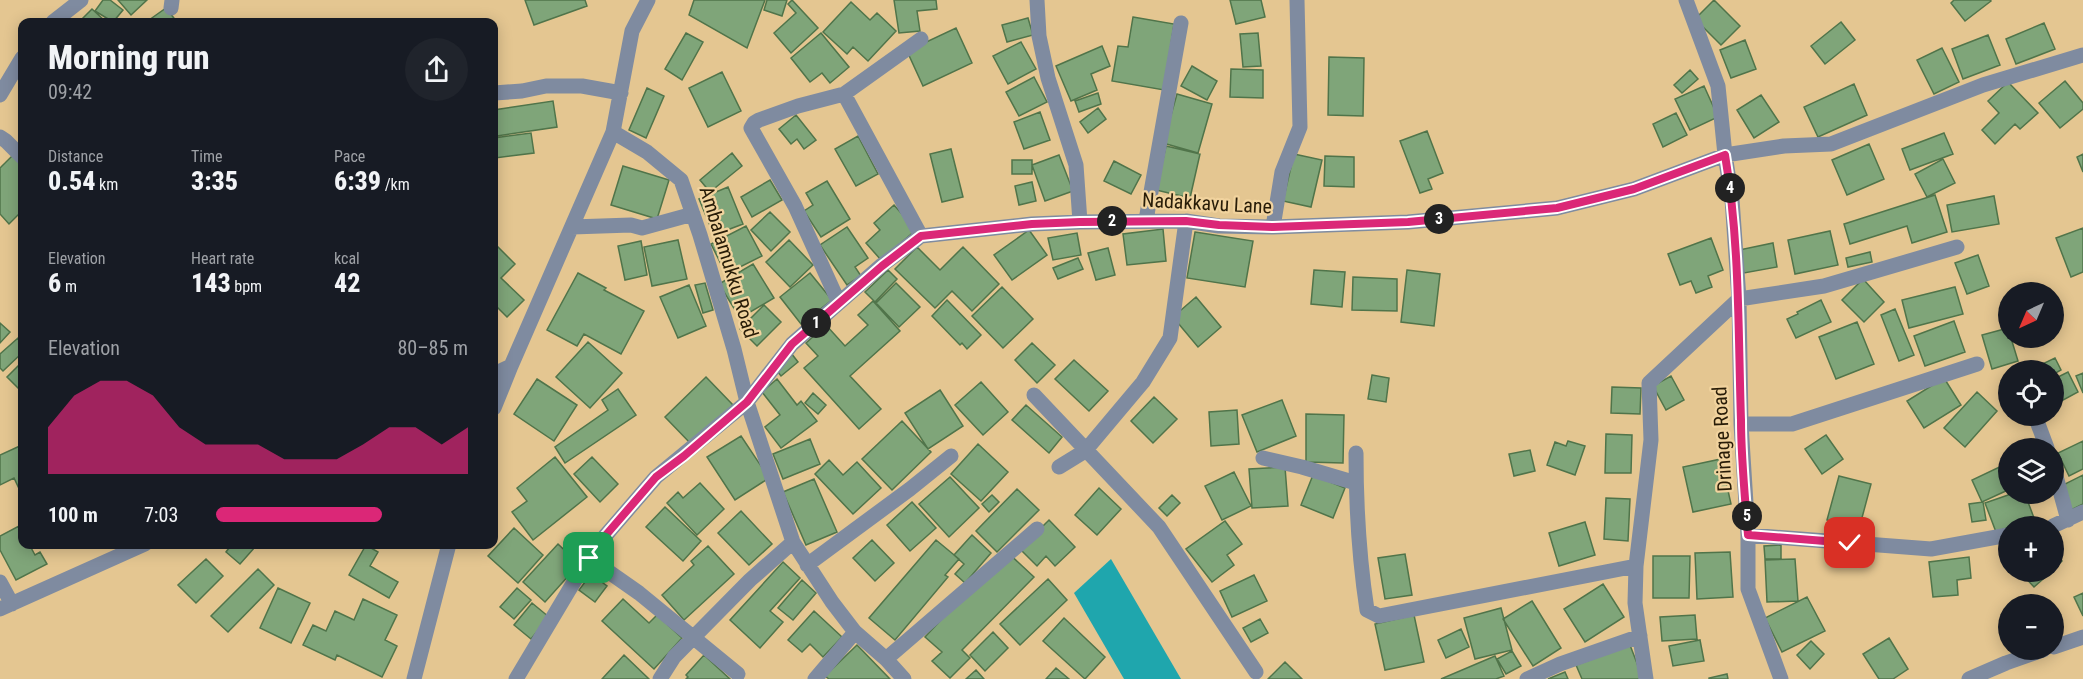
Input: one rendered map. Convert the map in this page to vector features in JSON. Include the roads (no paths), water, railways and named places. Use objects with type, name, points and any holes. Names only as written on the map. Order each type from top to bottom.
[{"type":"street","points":[[58,18],[81,0]]},
{"type":"street","points":[[498,398],[613,132],[632,31],[648,0]]},
{"type":"street","points":[[1037,0],[1039,36],[1048,78],[1076,165],[1080,222]]},
{"type":"street","points":[[1273,227],[1282,172],[1300,127],[1297,0]]},
{"type":"street","name":"Drinage Road","points":[[1686,0],[1719,86],[1725,155],[1732,199],[1739,299],[1741,424],[1748,535],[1748,589],[1781,679]]},
{"type":"street","points":[[1146,220],[1181,23]]},
{"type":"street","points":[[839,303],[795,206],[751,128],[759,120],[798,106],[844,94],[921,39]]},
{"type":"street","name":"Nadakkavu Lane","points":[[921,236],[1032,224],[1146,220],[1273,227],[1408,222],[1557,208],[1634,189],[1725,155],[1784,146],[1831,144],[1983,85],[2083,55]]},
{"type":"street","points":[[0,95],[18,65]]},
{"type":"street","points":[[498,93],[546,86],[582,86],[621,93]]},
{"type":"street","points":[[516,679],[593,550],[656,477],[747,402],[792,344],[882,266],[921,236],[844,94]]},
{"type":"street","name":"Ambalamukku Road","points":[[613,132],[647,152],[681,180],[734,349],[747,402],[793,542],[807,566],[855,632],[886,659],[904,679]]},
{"type":"street","points":[[0,137],[18,153]]},
{"type":"street","points":[[572,227],[631,225],[642,228],[693,214]]},
{"type":"street","points":[[1059,467],[1085,451],[1143,381],[1170,338],[1186,221]]},
{"type":"street","points":[[1646,679],[1635,603],[1636,566],[1651,440],[1649,383],[1739,299],[1824,286],[1957,247]]},
{"type":"street","points":[[1741,424],[1792,424],[1977,363]]},
{"type":"street","points":[[498,372],[511,366]]},
{"type":"street","points":[[1034,395],[1159,527],[1256,672]]},
{"type":"street","points":[[1356,453],[1356,515],[1365,598],[1368,610],[1379,616],[1636,566]]},
{"type":"street","points":[[807,566],[951,456]]},
{"type":"street","points":[[1263,458],[1356,483]]},
{"type":"street","points":[[2064,504],[2068,520]]},
{"type":"street","points":[[2064,522],[2083,512]]},
{"type":"street","points":[[886,659],[1037,529]]},
{"type":"street","points":[[1748,535],[1930,549],[1998,537]]},
{"type":"street","points":[[660,679],[674,657],[750,580],[793,542]]},
{"type":"street","points":[[0,582],[6,606],[134,549]]},
{"type":"street","points":[[414,679],[448,549]]},
{"type":"street","points":[[589,558],[639,593],[738,674]]},
{"type":"street","points":[[815,679],[855,632]]},
{"type":"street","points":[[1527,679],[1560,664],[1640,636]]},
{"type":"street","points":[[2064,643],[2083,638]]},
{"type":"street","points":[[1969,679],[2015,660]]},
{"type":"water","points":[[1111,559],[1181,679],[1124,679],[1074,593]]}]
